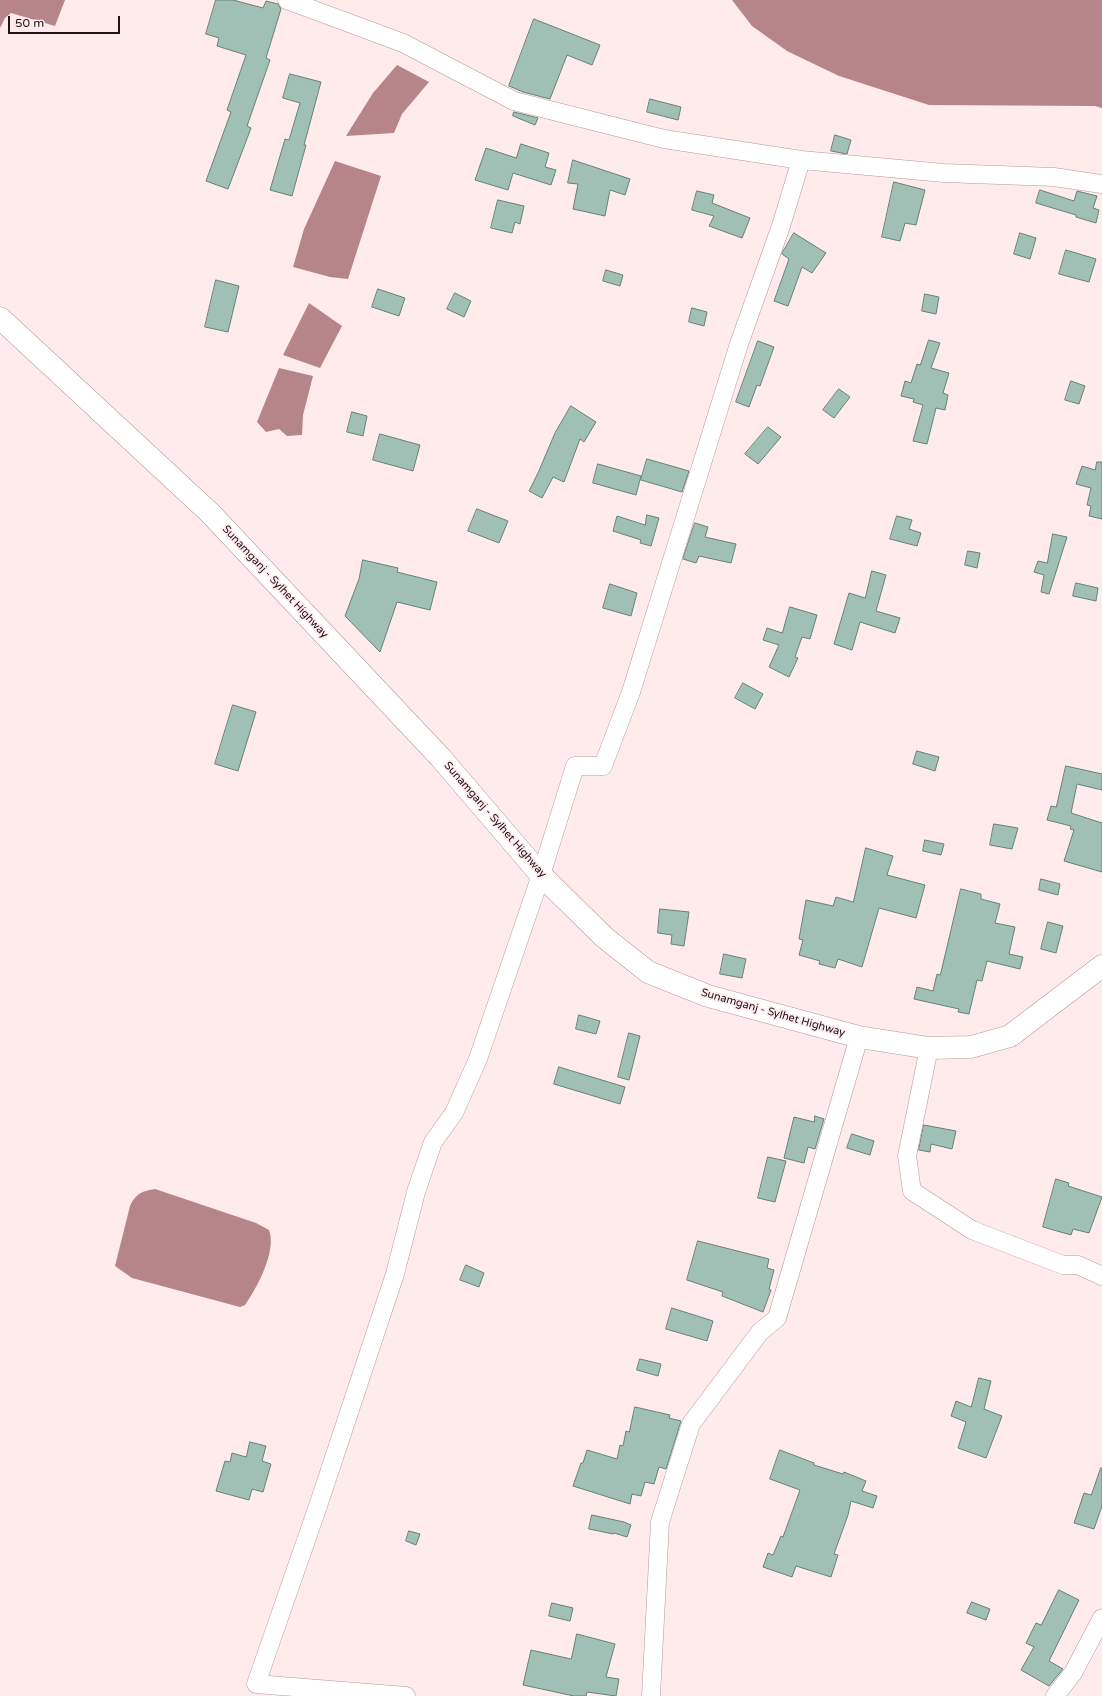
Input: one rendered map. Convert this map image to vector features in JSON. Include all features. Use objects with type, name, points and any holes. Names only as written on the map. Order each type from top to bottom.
[{"type":"main road","name":"Sunamganj - Sylhet Highway","points":[[0,318],[210,513],[440,756],[540,875],[604,937],[648,972],[708,996],[859,1036],[929,1048],[971,1047],[1010,1036],[1102,966]]},
{"type":"street","points":[[287,0],[403,44],[514,101],[664,139],[801,160],[944,173],[1054,177],[1102,184]]},
{"type":"street","points":[[406,1696],[256,1684],[318,1506],[395,1274],[416,1192],[433,1142],[454,1113],[478,1059],[575,766],[604,766],[631,692],[739,344],[781,226],[801,160]]},
{"type":"street","points":[[651,1696],[660,1522],[691,1424],[760,1332],[777,1318],[859,1036]]},
{"type":"street","points":[[929,1048],[907,1156],[912,1191],[972,1230],[1063,1265],[1078,1265],[1102,1276]]},
{"type":"street","points":[[1055,1696],[1073,1673],[1102,1618]]},
{"type":"shaded area","points":[[0,0],[65,0],[55,26],[11,13],[5,18],[0,28]]},
{"type":"shaded area","points":[[732,0],[1102,0],[1102,108],[1095,106],[929,105],[839,76],[787,51],[752,26]]},
{"type":"shaded area","points":[[397,65],[429,82],[402,114],[394,133],[346,136],[373,93]]},
{"type":"shaded area","points":[[335,161],[381,176],[348,279],[330,277],[293,267],[304,229]]},
{"type":"shaded area","points":[[309,303],[342,326],[320,368],[283,355]]},
{"type":"shaded area","points":[[279,368],[313,376],[303,415],[302,435],[287,436],[279,429],[266,432],[257,422]]},
{"type":"shaded area","points":[[155,1189],[256,1223],[269,1230],[271,1239],[268,1258],[260,1279],[245,1305],[240,1307],[132,1278],[115,1266],[130,1206],[137,1195]]},
{"type":"building","points":[[216,0],[233,0],[263,8],[266,1],[278,4],[281,9],[266,58],[270,60],[247,126],[251,128],[228,189],[206,181],[231,112],[227,110],[246,55],[217,46],[219,38],[206,34]]},
{"type":"building","points":[[534,19],[600,45],[592,65],[567,55],[550,99],[523,92],[509,86]]},
{"type":"building","points":[[290,74],[321,82],[292,196],[270,190],[285,139],[289,140],[300,103],[283,98]]},
{"type":"building","points":[[650,99],[681,107],[678,120],[647,112]]},
{"type":"building","points":[[514,112],[538,118],[535,125],[513,116]]},
{"type":"building","points":[[835,135],[851,140],[847,154],[831,151]]},
{"type":"building","points":[[521,144],[549,153],[545,167],[556,170],[551,185],[513,173],[508,190],[475,180],[486,148],[516,158]]},
{"type":"building","points":[[573,160],[630,179],[625,195],[610,190],[605,216],[573,209],[578,184],[568,183]]},
{"type":"building","points":[[894,182],[925,190],[916,225],[905,223],[900,241],[882,237]]},
{"type":"building","points":[[1040,190],[1074,201],[1077,191],[1097,196],[1093,208],[1099,210],[1096,223],[1076,217],[1076,215],[1036,203]]},
{"type":"building","points":[[697,191],[714,195],[712,203],[750,218],[742,238],[709,226],[714,216],[692,210]]},
{"type":"building","points":[[498,200],[524,206],[520,224],[515,222],[512,233],[491,228]]},
{"type":"building","points":[[794,233],[826,253],[812,273],[802,267],[788,306],[774,301],[789,259],[782,254]]},
{"type":"building","points":[[1020,233],[1036,238],[1030,259],[1014,254]]},
{"type":"building","points":[[1066,250],[1096,259],[1089,282],[1059,274]]},
{"type":"building","points":[[606,270],[623,275],[620,286],[603,281]]},
{"type":"building","points":[[216,280],[239,286],[228,332],[205,327]]},
{"type":"building","points":[[378,289],[405,298],[399,316],[372,307]]},
{"type":"building","points":[[455,293],[471,301],[464,317],[447,309]]},
{"type":"building","points":[[925,294],[939,297],[936,314],[922,311]]},
{"type":"building","points":[[692,308],[707,312],[704,326],[689,322]]},
{"type":"building","points":[[929,340],[940,343],[931,368],[949,373],[943,393],[948,395],[945,410],[936,408],[927,444],[913,441],[923,405],[913,402],[914,399],[901,396],[905,381],[911,383],[917,364],[920,365]]},
{"type":"building","points":[[758,341],[774,347],[760,386],[757,385],[749,407],[736,402]]},
{"type":"building","points":[[1071,381],[1085,386],[1079,404],[1065,400]]},
{"type":"building","points":[[839,389],[850,397],[834,418],[823,410]]},
{"type":"building","points":[[571,406],[596,422],[584,442],[580,439],[564,482],[553,477],[542,498],[529,491],[555,433]]},
{"type":"building","points":[[352,412],[367,416],[363,436],[347,432]]},
{"type":"building","points":[[768,427],[781,437],[758,464],[745,454]]},
{"type":"building","points":[[380,434],[420,445],[413,471],[373,460]]},
{"type":"building","points":[[647,459],[689,471],[682,492],[641,480]]},
{"type":"building","points":[[1097,462],[1102,462],[1102,519],[1089,516],[1091,506],[1087,505],[1091,488],[1076,484],[1082,466],[1095,470]]},
{"type":"building","points":[[598,464],[641,476],[636,495],[593,483]]},
{"type":"building","points":[[477,509],[508,521],[499,543],[468,531]]},
{"type":"building","points":[[647,515],[659,518],[651,546],[640,543],[641,540],[613,531],[617,516],[645,525]]},
{"type":"building","points":[[897,516],[912,520],[909,529],[921,533],[917,546],[890,539]]},
{"type":"building","points":[[695,523],[708,527],[705,537],[736,544],[731,563],[699,556],[696,563],[683,559]]},
{"type":"building","points":[[1053,534],[1067,537],[1049,594],[1041,592],[1044,575],[1034,572],[1038,561],[1047,563]]},
{"type":"building","points":[[968,551],[980,553],[977,568],[965,565]]},
{"type":"building","points":[[363,560],[398,568],[397,572],[437,582],[430,610],[397,602],[380,652],[345,616],[359,579]]},
{"type":"building","points":[[872,571],[886,575],[876,611],[900,618],[895,633],[860,622],[852,650],[834,644],[849,593],[865,598]]},
{"type":"building","points":[[1076,583],[1098,588],[1096,601],[1073,596]]},
{"type":"building","points":[[610,584],[637,593],[631,616],[603,608]]},
{"type":"building","points":[[790,607],[817,615],[810,639],[802,637],[795,657],[798,658],[789,677],[769,667],[779,645],[763,640],[767,628],[782,633]]},
{"type":"building","points":[[743,683],[763,694],[755,709],[735,698]]},
{"type":"building","points":[[233,705],[256,712],[238,771],[215,764]]},
{"type":"building","points":[[917,751],[939,757],[935,771],[913,764]]},
{"type":"building","points":[[1066,766],[1102,774],[1102,790],[1077,784],[1071,813],[1102,823],[1102,872],[1064,861],[1074,830],[1070,829],[1071,826],[1047,820],[1051,806],[1056,807]]},
{"type":"building","points":[[994,824],[1018,828],[1012,849],[990,845]]},
{"type":"building","points":[[925,840],[944,844],[941,855],[923,851]]},
{"type":"building","points":[[866,848],[893,856],[887,875],[925,885],[916,918],[879,908],[862,967],[838,959],[835,968],[819,964],[820,961],[799,955],[803,940],[799,939],[806,900],[833,906],[836,897],[853,902]]},
{"type":"building","points":[[1041,879],[1060,884],[1058,895],[1039,890]]},
{"type":"building","points":[[961,889],[981,894],[981,899],[1000,904],[995,923],[1015,927],[1009,954],[1023,957],[1020,969],[987,961],[982,981],[977,980],[969,1014],[958,1012],[959,1009],[914,999],[917,987],[933,991],[937,974],[940,975]]},
{"type":"building","points":[[660,909],[689,912],[684,946],[671,944],[672,935],[658,933]]},
{"type":"building","points":[[1048,922],[1063,926],[1056,953],[1041,949]]},
{"type":"building","points":[[724,954],[746,959],[742,978],[720,974]]},
{"type":"building","points":[[579,1015],[600,1021],[596,1034],[576,1029]]},
{"type":"building","points":[[629,1033],[640,1036],[629,1080],[618,1077]]},
{"type":"building","points":[[559,1067],[625,1087],[620,1104],[554,1084]]},
{"type":"building","points":[[815,1116],[824,1119],[815,1149],[808,1147],[804,1163],[784,1158],[794,1117],[814,1122]]},
{"type":"building","points":[[924,1125],[956,1131],[952,1149],[931,1144],[930,1152],[919,1150]]},
{"type":"building","points":[[852,1134],[874,1141],[870,1155],[847,1148]]},
{"type":"building","points":[[768,1157],[786,1161],[775,1202],[758,1198]]},
{"type":"building","points":[[1056,1179],[1069,1183],[1068,1186],[1102,1197],[1089,1233],[1073,1229],[1071,1235],[1043,1227]]},
{"type":"building","points":[[698,1241],[769,1259],[767,1268],[774,1270],[769,1289],[771,1290],[763,1312],[722,1296],[723,1292],[687,1280]]},
{"type":"building","points":[[466,1265],[484,1273],[479,1287],[460,1280]]},
{"type":"building","points":[[672,1308],[713,1321],[707,1341],[666,1329]]},
{"type":"building","points":[[640,1359],[661,1364],[658,1376],[637,1370]]},
{"type":"building","points":[[979,1378],[991,1381],[984,1409],[1002,1416],[986,1458],[958,1448],[966,1422],[951,1416],[956,1401],[971,1407]]},
{"type":"building","points":[[635,1407],[670,1415],[669,1418],[681,1421],[666,1469],[659,1467],[654,1484],[645,1482],[641,1496],[632,1494],[630,1504],[573,1486],[587,1450],[617,1459],[620,1445],[623,1446],[626,1431],[629,1432]]},
{"type":"building","points":[[250,1442],[266,1446],[262,1461],[271,1464],[263,1492],[252,1489],[249,1500],[216,1491],[225,1461],[230,1462],[232,1453],[246,1457]]},
{"type":"building","points":[[780,1450],[814,1463],[814,1465],[843,1474],[844,1472],[866,1481],[862,1491],[877,1496],[873,1508],[851,1501],[848,1515],[834,1554],[838,1555],[831,1577],[796,1566],[792,1577],[763,1567],[768,1553],[773,1555],[781,1536],[783,1537],[800,1490],[770,1479]]},
{"type":"building","points":[[1101,1468],[1102,1506],[1094,1529],[1074,1523],[1084,1493],[1091,1495]]},
{"type":"building","points":[[592,1515],[631,1525],[627,1537],[614,1533],[589,1529]]},
{"type":"building","points":[[409,1531],[420,1534],[416,1545],[406,1541]]},
{"type":"building","points":[[1059,1590],[1079,1600],[1049,1661],[1063,1669],[1049,1686],[1021,1670],[1034,1647],[1026,1643],[1036,1623],[1041,1625]]},
{"type":"building","points":[[972,1602],[990,1609],[986,1620],[967,1613]]},
{"type":"building","points":[[552,1603],[573,1608],[570,1621],[549,1616]]},
{"type":"building","points":[[577,1634],[615,1644],[606,1677],[619,1679],[616,1696],[587,1692],[586,1696],[574,1696],[523,1685],[531,1650],[571,1659]]}]
